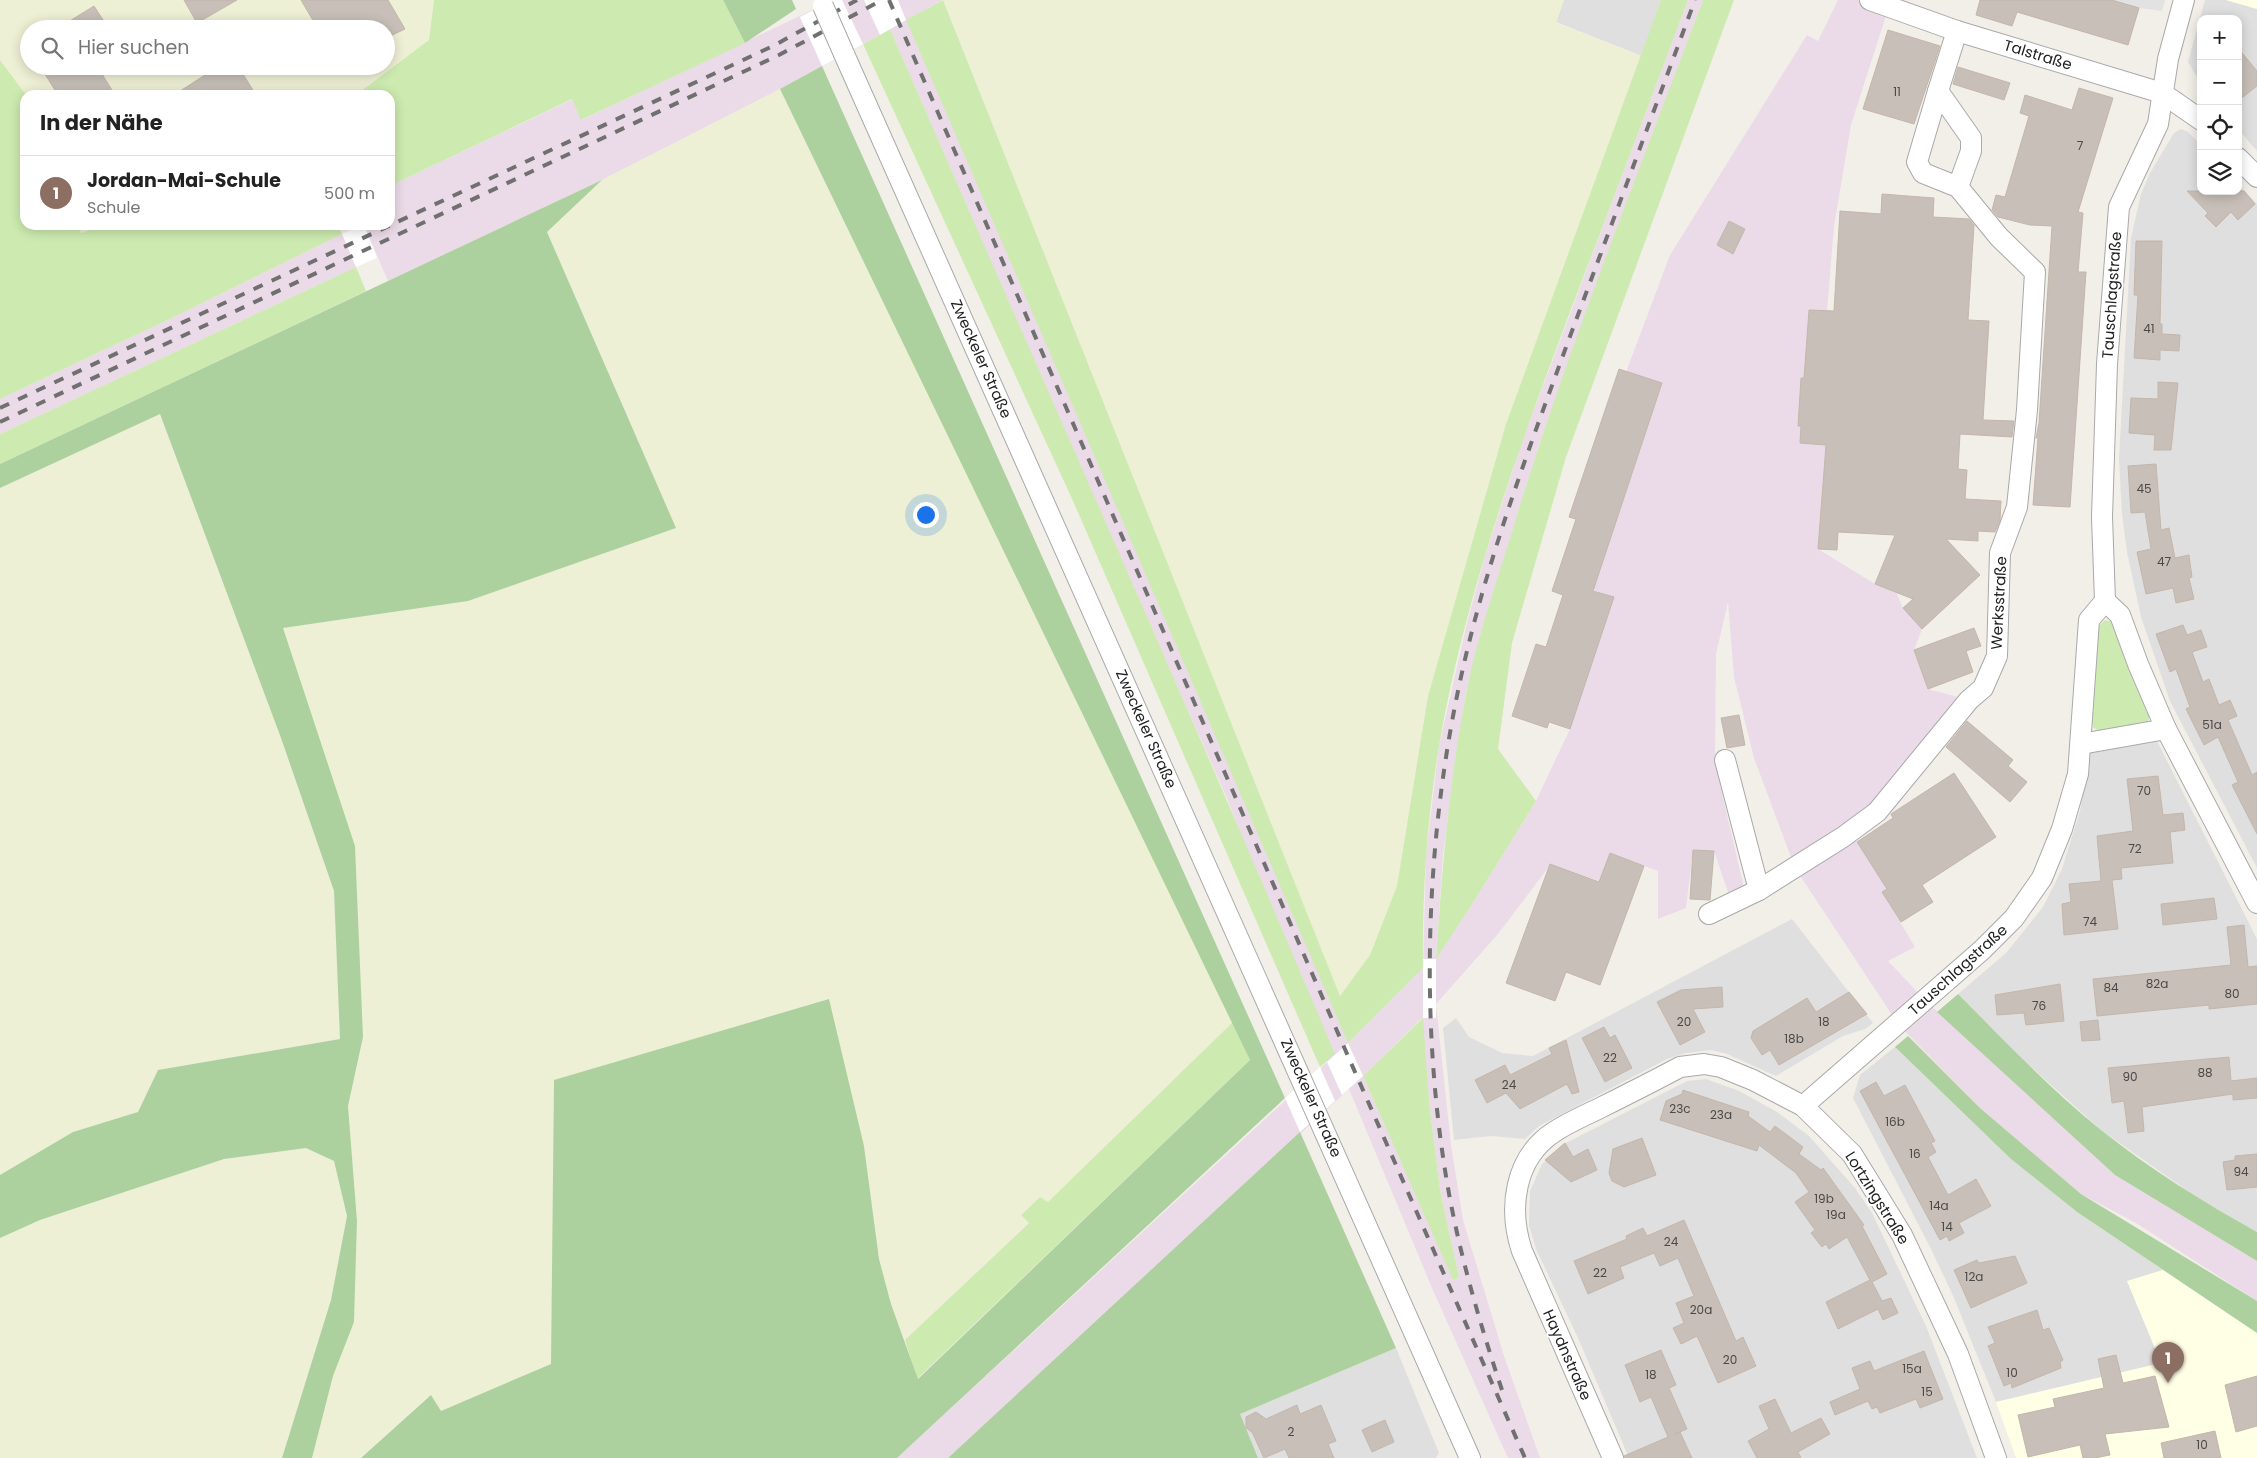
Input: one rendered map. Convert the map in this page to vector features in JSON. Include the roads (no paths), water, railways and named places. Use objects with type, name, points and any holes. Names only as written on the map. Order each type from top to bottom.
[{"type":"street","name":"Talstraße","points":[[1870,0],[1958,31],[2162,93],[2197,117]]},
{"type":"street","name":"Tauschlagstraße","points":[[1804,1106],[1982,950],[2014,918],[2042,878],[2062,829],[2078,774],[2089,620],[2105,602],[2102,498],[2107,364],[2119,207],[2158,124],[2168,59],[2184,0]]},
{"type":"street","name":"Zweckeler Straße","points":[[821,3],[1319,1115],[1470,1458]]},
{"type":"street","name":"Werksstraße","points":[[1709,914],[1759,890],[1843,837],[1876,812],[1969,700],[1983,688],[1997,656],[2000,553],[2017,507],[2027,410],[2035,272],[1999,237],[1958,187],[1923,173],[1917,162],[1958,31]]},
{"type":"street","points":[[1938,91],[1971,138],[1971,151],[1958,187]]},
{"type":"street","points":[[2242,162],[2257,177]]},
{"type":"street","points":[[2105,602],[2120,615],[2138,664],[2166,729],[2257,903]]},
{"type":"street","points":[[2081,744],[2166,729]]},
{"type":"street","points":[[1724,760],[1759,890]]},
{"type":"street","name":"Lortzingstraße","points":[[1522,1251],[1514,1220],[1517,1184],[1523,1167],[1534,1150],[1554,1132],[1680,1067],[1704,1064],[1721,1067],[1753,1080],[1804,1106],[1852,1154],[1902,1234],[1958,1354],[1996,1458]]},
{"type":"street","name":"Haydnstraße","points":[[1522,1251],[1613,1458]]},
{"type":"railway","points":[[395,223],[773,46],[857,0]]},
{"type":"railway","points":[[0,422],[779,55],[882,0]]},
{"type":"railway","points":[[889,0],[1344,1047],[1525,1458]]},
{"type":"railway","points":[[1502,1390],[1471,1290],[1458,1239],[1439,1127],[1433,1065],[1430,939],[1433,876],[1447,751],[1468,646],[1507,513],[1537,426],[1695,0]]},
{"type":"railway","points":[[0,408],[380,230]]},
{"type":"place","name":"Jordan-Mai-Schule","points":[[2168,1383]]}]
